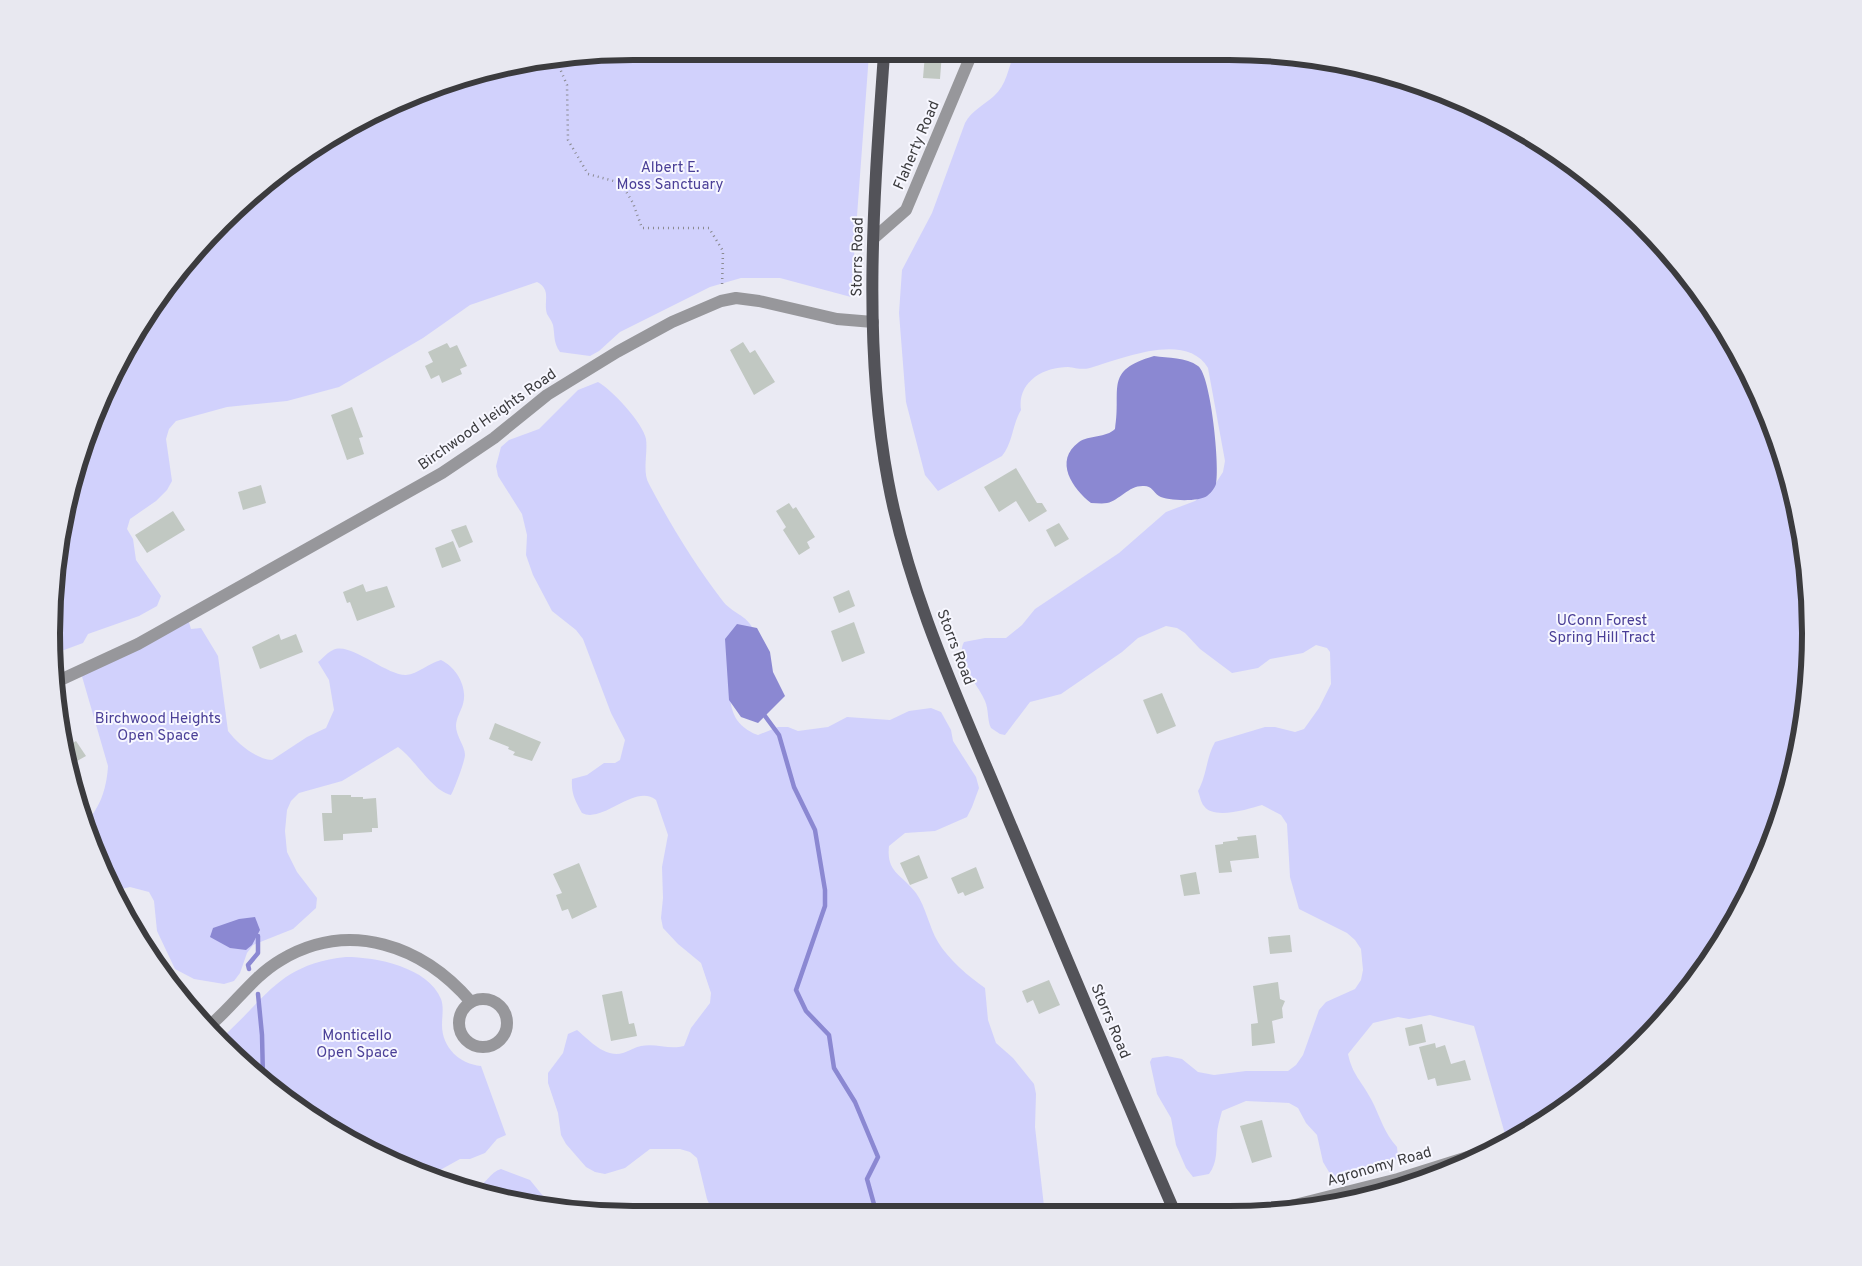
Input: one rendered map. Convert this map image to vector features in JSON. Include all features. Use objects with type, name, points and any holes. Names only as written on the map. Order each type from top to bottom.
[{"type":"main road","name":"Storrs Road","points":[[884,60],[874,187],[873,322],[875,370],[888,481],[906,554],[927,615],[980,751],[1172,1206]]},
{"type":"street","name":"Flaherty Road","points":[[874,238],[906,210],[969,60]]},
{"type":"street","name":"Birchwood Heights Road","points":[[62,679],[138,644],[442,474],[494,438],[547,395],[617,352],[672,322],[721,301],[736,298],[759,300],[837,319],[873,322]]},
{"type":"street","points":[[213,1022],[246,987],[281,960],[315,944],[349,940],[384,943],[420,958],[444,974],[471,1002]]},
{"type":"street","name":"Agronomy Road","points":[[1323,1198],[1433,1168]]},
{"type":"path","points":[[558,65],[567,85],[568,140],[588,174],[621,183],[633,203],[642,228],[709,228],[723,251],[721,301]]},
{"type":"green space","name":"Albert E. Moss Sanctuary","points":[[869,60],[851,297],[780,278],[741,278],[710,287],[620,332],[599,351],[590,356],[560,352],[555,342],[553,324],[547,314],[546,292],[542,285],[537,282],[470,305],[423,338],[339,387],[287,401],[227,407],[176,421],[169,429],[166,439],[172,481],[167,490],[156,501],[130,519],[127,529],[133,539],[136,560],[161,596],[157,606],[139,616],[88,634],[83,643],[60,651],[61,596],[71,521],[90,449],[104,414],[137,346],[178,284],[228,228],[284,178],[346,137],[380,119],[449,90],[521,71],[596,61]]},
{"type":"green space","name":"UConn Forest Spring Hill Tract","points":[[1012,60],[1266,61],[1341,71],[1413,90],[1448,104],[1516,137],[1578,178],[1607,202],[1660,255],[1684,284],[1725,347],[1743,380],[1772,449],[1782,485],[1791,521],[1801,596],[1801,670],[1797,708],[1791,745],[1772,817],[1743,886],[1725,919],[1684,982],[1660,1011],[1607,1064],[1578,1088],[1505,1134],[1474,1026],[1430,1015],[1409,1019],[1398,1017],[1373,1023],[1348,1054],[1355,1073],[1371,1099],[1382,1124],[1397,1147],[1398,1157],[1394,1161],[1337,1179],[1332,1177],[1323,1162],[1317,1135],[1306,1123],[1298,1108],[1289,1103],[1246,1101],[1222,1111],[1215,1160],[1209,1174],[1193,1177],[1186,1168],[1176,1145],[1171,1118],[1157,1094],[1150,1062],[1152,1058],[1167,1056],[1182,1059],[1198,1072],[1214,1075],[1246,1071],[1288,1071],[1296,1065],[1303,1055],[1319,1010],[1326,1002],[1355,989],[1361,980],[1363,970],[1361,949],[1355,940],[1347,933],[1299,909],[1290,877],[1287,824],[1281,815],[1262,805],[1232,812],[1215,812],[1204,806],[1198,791],[1215,742],[1265,727],[1275,727],[1295,732],[1304,729],[1319,708],[1331,684],[1330,652],[1327,648],[1316,645],[1303,653],[1270,659],[1258,668],[1232,673],[1200,649],[1185,633],[1177,628],[1166,626],[1138,638],[1122,652],[1061,694],[1030,702],[1005,735],[991,728],[985,701],[962,657],[964,642],[985,638],[1006,638],[1022,625],[1035,609],[1119,553],[1166,512],[1195,501],[1212,489],[1223,472],[1225,461],[1208,368],[1198,357],[1185,351],[1169,349],[1136,354],[1087,369],[1068,367],[1041,373],[1033,378],[1023,392],[1021,410],[1006,451],[1002,456],[938,491],[925,475],[906,402],[899,313],[902,270],[932,213],[965,123],[978,108],[998,92],[1007,76]]},
{"type":"green space","points":[[598,382],[626,407],[639,424],[646,439],[647,479],[665,514],[702,573],[722,600],[743,617],[754,631],[733,653],[730,689],[730,701],[733,711],[738,721],[746,729],[758,735],[778,727],[788,727],[798,731],[828,727],[847,717],[890,720],[909,711],[931,708],[941,712],[951,730],[953,741],[976,777],[979,788],[967,817],[935,831],[905,833],[889,846],[890,862],[896,872],[916,893],[942,949],[959,967],[985,988],[988,1020],[996,1043],[1013,1058],[1034,1084],[1036,1094],[1035,1127],[1044,1206],[710,1206],[697,1158],[690,1152],[680,1149],[650,1149],[625,1168],[605,1174],[595,1172],[586,1167],[566,1144],[561,1135],[558,1113],[548,1083],[548,1073],[563,1053],[568,1034],[577,1030],[604,1051],[616,1054],[647,1045],[684,1046],[691,1028],[710,1003],[711,993],[701,963],[678,944],[663,928],[661,918],[663,898],[662,867],[668,835],[656,800],[648,796],[639,796],[590,815],[582,813],[575,801],[572,779],[587,775],[604,763],[615,763],[620,760],[625,740],[611,713],[583,639],[576,630],[552,611],[533,575],[526,555],[527,535],[522,514],[498,476],[496,466],[501,447],[509,440],[539,429],[578,390]]},
{"type":"green space","name":"Birchwood Heights Open Space","points":[[188,619],[191,629],[201,628],[218,656],[228,731],[248,750],[260,757],[272,760],[307,737],[326,728],[334,710],[329,680],[318,662],[333,650],[340,648],[349,650],[388,670],[406,675],[415,673],[441,660],[456,673],[464,691],[463,704],[456,726],[465,755],[451,795],[437,788],[398,747],[342,781],[299,793],[291,801],[287,810],[285,831],[287,852],[297,872],[317,898],[316,908],[293,929],[253,945],[247,953],[240,973],[234,981],[224,984],[194,979],[175,969],[157,931],[154,901],[149,892],[130,887],[121,889],[90,818],[102,796],[108,766],[81,673]]},
{"type":"green space","name":"Monticello Open Space","points":[[346,957],[372,959],[400,966],[425,979],[434,988],[442,1002],[442,1025],[445,1041],[459,1058],[473,1065],[481,1066],[506,1135],[497,1139],[485,1153],[470,1159],[460,1159],[438,1171],[380,1147],[346,1129],[284,1088],[255,1064],[225,1035],[274,986],[304,967]]},
{"type":"green space","points":[[501,1169],[530,1180],[545,1199],[481,1185]]},
{"type":"shaded area","points":[[1154,356],[1188,361],[1198,366],[1203,373],[1213,422],[1217,460],[1215,486],[1207,496],[1197,499],[1163,498],[1149,487],[1139,486],[1107,503],[1091,503],[1072,483],[1068,474],[1067,458],[1071,450],[1079,442],[1107,434],[1115,429],[1118,383],[1121,375],[1127,368]]},
{"type":"shaded area","points":[[737,624],[757,628],[770,652],[773,672],[785,696],[758,723],[741,717],[729,700],[725,639]]},
{"type":"shaded area","points":[[255,917],[260,930],[252,945],[246,950],[230,948],[210,937],[213,928],[239,919]]},
{"type":"building","points":[[924,60],[941,60],[940,79],[923,78]]},
{"type":"building","points":[[743,342],[750,353],[755,350],[775,382],[754,395],[730,350]]},
{"type":"building","points":[[447,343],[450,348],[457,345],[467,366],[460,369],[462,374],[442,383],[439,375],[431,379],[425,366],[433,362],[428,352]]},
{"type":"building","points":[[352,407],[363,437],[359,438],[364,454],[347,460],[331,415]]},
{"type":"building","points":[[1016,468],[1037,503],[1042,503],[1047,511],[1029,522],[1016,501],[999,512],[984,487]]},
{"type":"building","points":[[261,485],[266,503],[243,510],[238,492]]},
{"type":"building","points":[[789,503],[793,509],[796,507],[815,537],[807,542],[810,548],[799,555],[783,530],[786,527],[776,511]]},
{"type":"building","points":[[173,511],[185,530],[147,553],[135,535]]},
{"type":"building","points":[[1059,523],[1069,539],[1055,547],[1046,530]]},
{"type":"building","points":[[466,525],[473,542],[459,548],[451,530]]},
{"type":"building","points":[[453,541],[461,561],[442,568],[435,548]]},
{"type":"building","points":[[363,584],[366,592],[387,586],[395,607],[357,621],[350,602],[347,603],[343,592]]},
{"type":"building","points":[[849,590],[855,606],[839,613],[833,597]]},
{"type":"building","points":[[854,622],[865,653],[842,662],[831,631]]},
{"type":"building","points":[[279,634],[281,640],[296,634],[303,652],[260,669],[252,647]]},
{"type":"building","points":[[1162,693],[1176,726],[1157,734],[1143,700]]},
{"type":"building","points":[[495,723],[541,742],[532,761],[513,755],[515,752],[508,749],[509,747],[489,739]]},
{"type":"building","points":[[76,741],[86,756],[75,762],[71,744]]},
{"type":"building","points":[[331,795],[351,795],[351,797],[363,797],[363,799],[376,798],[378,828],[372,828],[372,832],[343,834],[343,840],[324,841],[322,813],[332,813]]},
{"type":"building","points":[[1256,835],[1259,858],[1230,861],[1232,872],[1219,873],[1215,845],[1238,840],[1237,837]]},
{"type":"building","points":[[919,855],[928,878],[910,885],[900,863]]},
{"type":"building","points":[[579,863],[597,907],[572,919],[568,909],[562,911],[556,895],[562,893],[553,874]]},
{"type":"building","points":[[976,867],[984,888],[965,896],[963,892],[958,894],[951,878]]},
{"type":"building","points":[[1196,872],[1200,894],[1184,896],[1180,875]]},
{"type":"building","points":[[1290,935],[1292,952],[1270,954],[1268,937]]},
{"type":"building","points":[[1049,980],[1060,1005],[1039,1014],[1033,1000],[1027,1003],[1022,991]]},
{"type":"building","points":[[1278,982],[1280,999],[1285,1001],[1282,1008],[1283,1018],[1272,1021],[1275,1043],[1252,1046],[1251,1024],[1258,1023],[1253,986]]},
{"type":"building","points":[[622,991],[629,1024],[634,1023],[637,1036],[611,1041],[602,995]]},
{"type":"building","points":[[1422,1024],[1426,1042],[1409,1046],[1405,1028]]},
{"type":"building","points":[[1435,1043],[1436,1048],[1445,1045],[1451,1064],[1465,1060],[1471,1080],[1437,1086],[1435,1078],[1428,1080],[1419,1047]]},
{"type":"building","points":[[1262,1120],[1272,1157],[1252,1163],[1240,1126]]},
{"type":"waterway","points":[[765,716],[779,735],[794,787],[815,830],[825,890],[825,906],[796,990],[806,1011],[829,1035],[834,1068],[855,1102],[878,1157],[867,1179],[874,1206]]},
{"type":"waterway","points":[[249,969],[248,965],[258,953],[258,936]]},
{"type":"waterway","points":[[258,994],[263,1070]]}]
